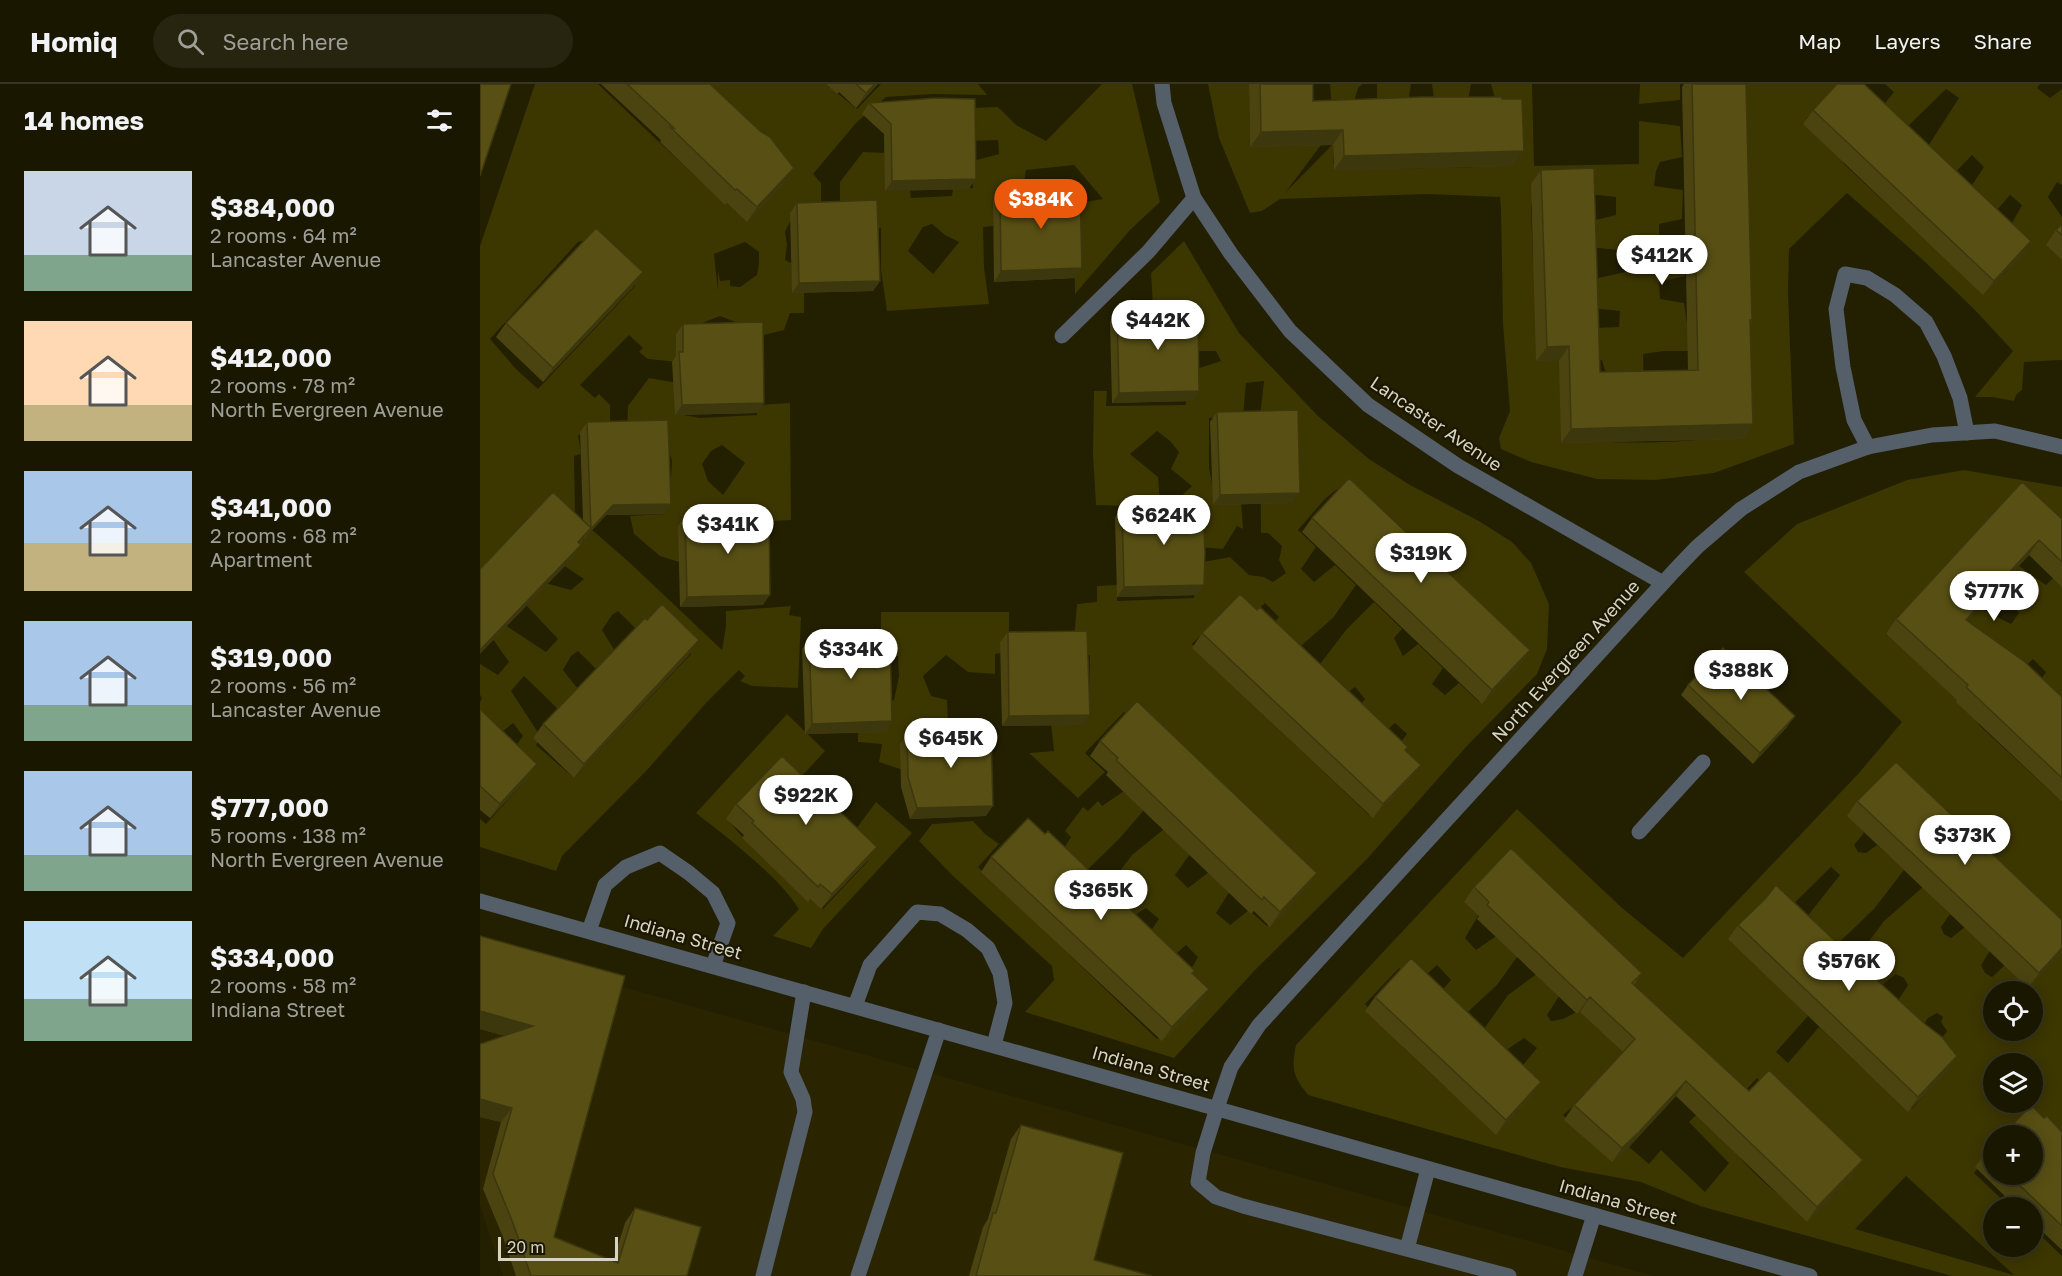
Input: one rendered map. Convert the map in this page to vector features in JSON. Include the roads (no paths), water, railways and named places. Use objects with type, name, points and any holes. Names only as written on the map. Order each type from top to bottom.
[{"type":"street","name":"Lancaster Avenue","points":[[1162,84],[1164,103],[1194,198],[1231,254],[1290,331],[1368,405],[1458,466],[1663,583]]},
{"type":"street","points":[[1062,336],[1148,252],[1194,198]]},
{"type":"street","points":[[1868,447],[1854,420],[1843,367],[1836,309],[1845,274],[1867,278],[1895,295],[1926,322],[1944,356],[1960,398],[1967,433]]},
{"type":"street","name":"North Evergreen Avenue","points":[[1407,1249],[1216,1197],[1198,1182],[1203,1153],[1231,1067],[1259,1024],[1696,547],[1741,509],[1799,472],[1868,447],[1932,435],[1995,431],[2062,447]]},
{"type":"street","points":[[1640,832],[1703,762]]},
{"type":"street","points":[[589,932],[605,885],[626,867],[660,853],[713,893],[728,923],[713,966]]},
{"type":"street","name":"Indiana Street","points":[[480,901],[1594,1215],[1789,1273],[1810,1276]]},
{"type":"street","points":[[855,1006],[870,965],[910,919],[917,912],[940,914],[967,930],[988,948],[1000,973],[1005,1003],[994,1045]]},
{"type":"street","points":[[763,1276],[805,1112],[803,1099],[791,1072],[804,992]]},
{"type":"street","points":[[858,1276],[939,1030]]},
{"type":"street","points":[[1428,1169],[1407,1249],[1509,1276]]},
{"type":"street","points":[[1575,1276],[1594,1215]]}]
